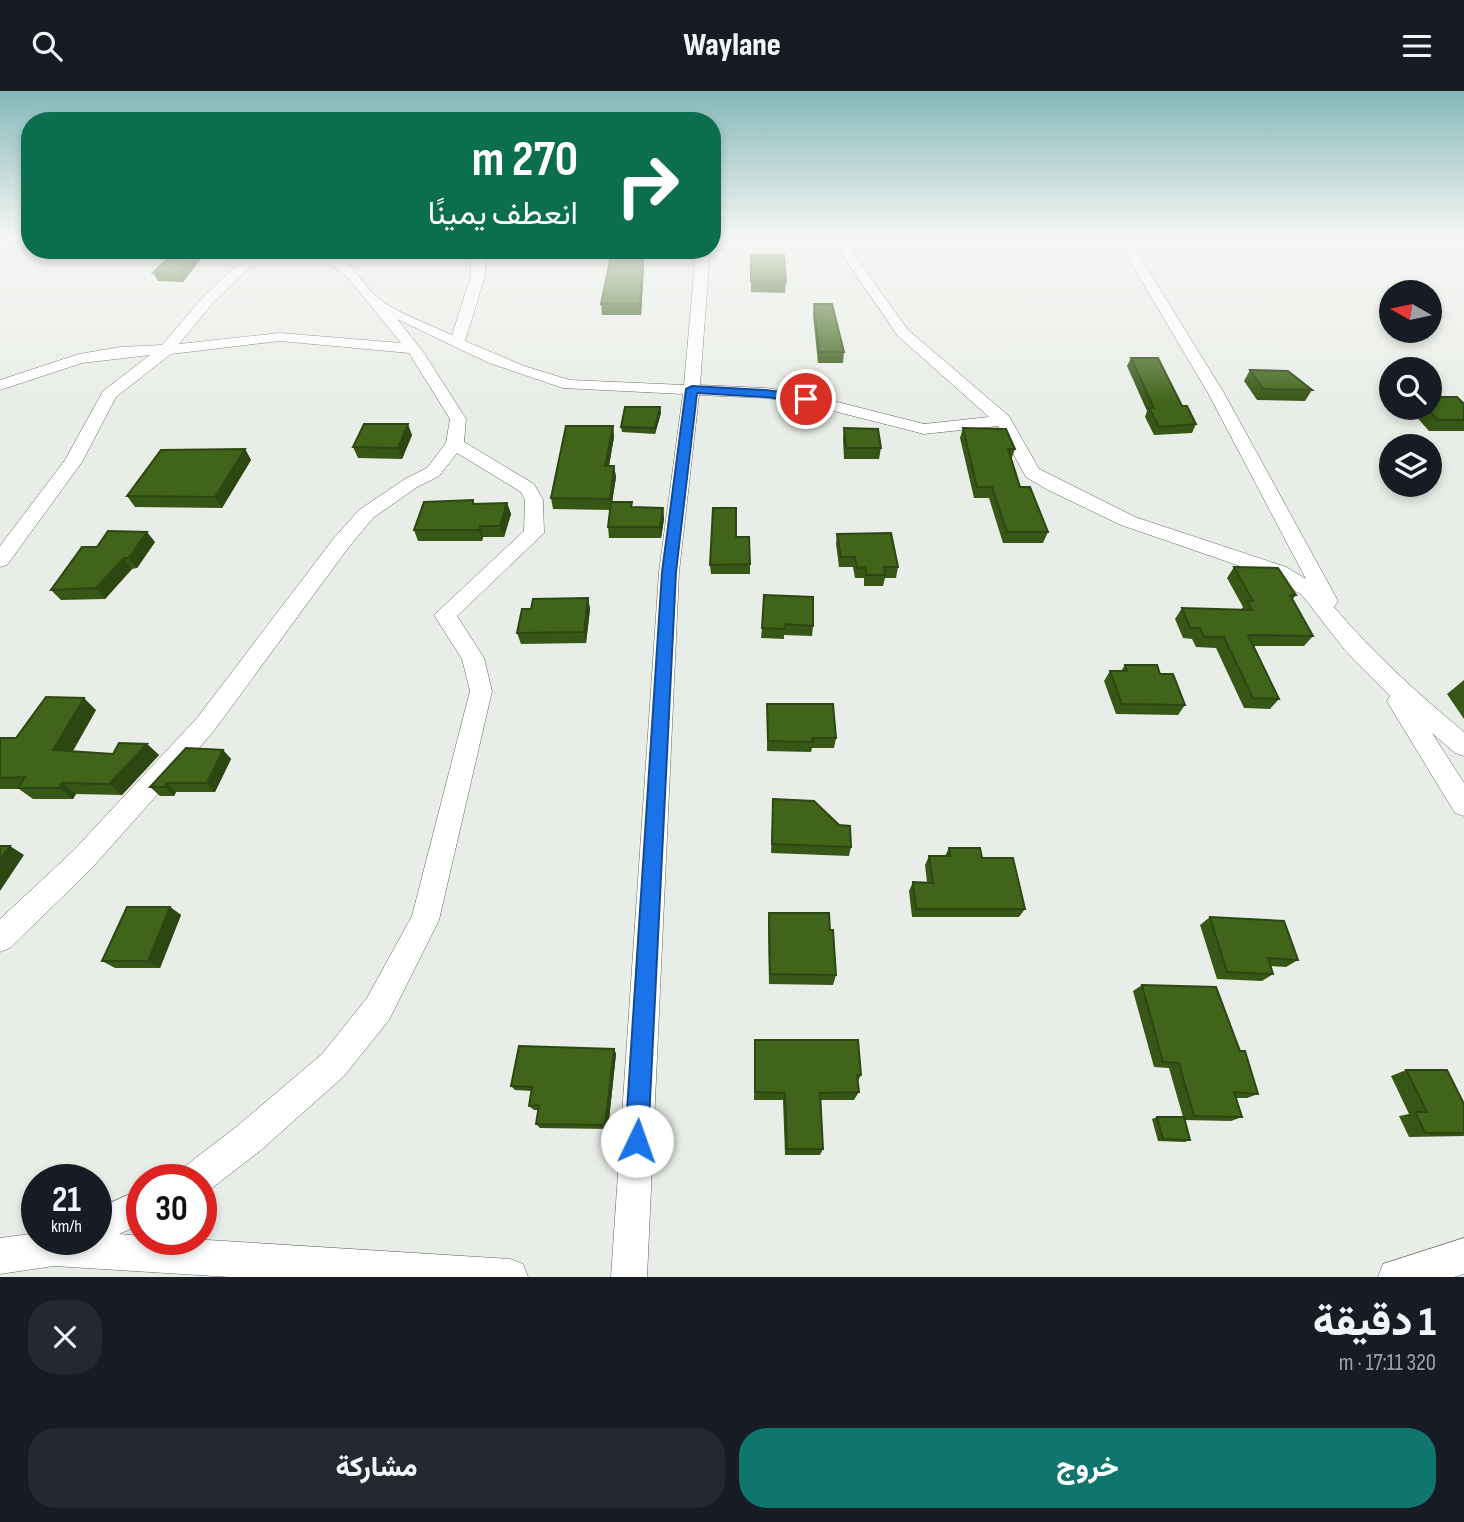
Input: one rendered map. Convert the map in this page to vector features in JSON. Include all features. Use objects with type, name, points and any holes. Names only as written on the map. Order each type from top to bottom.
[{"type":"street","points":[[0,560],[74,462],[109,394],[167,349],[217,291]]},
{"type":"street","points":[[0,939],[82,860],[205,725],[341,543],[366,514],[411,483],[433,472],[455,444],[458,419],[413,349],[366,291]]},
{"type":"street","points":[[457,343],[473,291]]},
{"type":"street","points":[[629,1277],[669,572],[692,389],[700,291]]},
{"type":"street","points":[[874,291],[903,333],[1003,420],[1032,473],[1079,499],[1128,521],[1279,572],[1309,590],[1352,643],[1425,715],[1464,746]]},
{"type":"street","points":[[1154,291],[1216,393],[1352,643]]},
{"type":"street","points":[[375,303],[457,343],[542,379],[569,385],[766,393],[806,399],[924,429],[1003,420]]},
{"type":"street","points":[[0,385],[79,359],[121,352],[280,337],[413,349]]},
{"type":"street","points":[[216,1164],[332,1065],[378,1009],[425,920],[481,691],[473,658],[445,615],[534,533],[534,500],[528,488],[455,444]]},
{"type":"street","points":[[1380,670],[1464,805]]},
{"type":"street","points":[[112,1247],[510,1277]]},
{"type":"street","points":[[0,1256],[21,1252]]},
{"type":"street","points":[[1396,1277],[1464,1256]]},
{"type":"building","points":[[604,291],[641,291],[640,304],[601,304]]},
{"type":"building","points":[[814,304],[832,304],[844,352],[819,352]]},
{"type":"building","points":[[1131,358],[1158,358],[1182,406],[1187,406],[1196,424],[1159,427],[1149,408],[1154,408]]},
{"type":"building","points":[[1250,370],[1288,371],[1312,390],[1263,389]]},
{"type":"building","points":[[1442,397],[1457,397],[1464,404],[1464,420],[1442,420]]},
{"type":"building","points":[[625,407],[660,407],[655,428],[621,427]]},
{"type":"building","points":[[364,424],[408,424],[398,448],[353,447]]},
{"type":"building","points":[[566,426],[613,426],[605,466],[614,466],[610,499],[551,498]]},
{"type":"building","points":[[844,428],[878,429],[881,448],[846,448]]},
{"type":"building","points":[[963,428],[1006,429],[1015,449],[1008,449],[1020,487],[1030,487],[1048,532],[1007,532],[992,487],[977,487]]},
{"type":"building","points":[[245,449],[215,497],[127,496],[161,450]]},
{"type":"building","points":[[473,500],[473,504],[507,503],[500,526],[480,526],[479,530],[414,530],[424,502]]},
{"type":"building","points":[[611,502],[632,502],[631,507],[663,508],[660,527],[608,527]]},
{"type":"building","points":[[713,508],[736,508],[736,537],[749,537],[750,564],[710,565]]},
{"type":"building","points":[[108,531],[147,532],[129,558],[124,558],[96,588],[51,590],[82,547],[97,547]]},
{"type":"building","points":[[891,533],[898,567],[884,567],[885,575],[866,575],[866,567],[857,568],[855,557],[841,557],[837,534]]},
{"type":"building","points":[[1234,567],[1278,568],[1296,595],[1290,595],[1313,636],[1248,635],[1279,699],[1253,698],[1224,637],[1204,637],[1200,628],[1190,628],[1182,608],[1252,610],[1247,601],[1253,601]]},
{"type":"building","points":[[764,595],[813,597],[813,626],[785,624],[785,629],[762,628]]},
{"type":"building","points":[[588,598],[584,632],[517,633],[522,609],[531,609],[533,599]]},
{"type":"building","points":[[1125,665],[1157,665],[1160,674],[1173,674],[1185,705],[1122,704],[1110,671],[1127,671]]},
{"type":"building","points":[[46,697],[84,698],[53,750],[113,754],[119,743],[147,744],[109,784],[62,783],[59,788],[18,788],[25,777],[0,778],[0,738],[16,738]]},
{"type":"building","points":[[767,704],[833,704],[836,738],[812,738],[813,742],[768,741]]},
{"type":"building","points":[[186,748],[223,750],[207,783],[167,783],[165,787],[150,787]]},
{"type":"building","points":[[773,799],[814,801],[839,825],[850,826],[851,847],[772,844]]},
{"type":"building","points":[[0,846],[10,846],[0,860]]},
{"type":"building","points":[[949,848],[980,848],[982,858],[1013,858],[1025,909],[916,909],[913,882],[933,883],[929,856],[950,856]]},
{"type":"building","points":[[127,907],[170,907],[148,961],[102,961]]},
{"type":"building","points":[[769,913],[829,913],[836,975],[770,974]]},
{"type":"building","points":[[1210,917],[1284,921],[1298,960],[1268,958],[1273,974],[1227,972]]},
{"type":"building","points":[[1142,985],[1216,987],[1240,1051],[1245,1051],[1258,1094],[1234,1092],[1242,1117],[1194,1116],[1179,1063],[1163,1062]]},
{"type":"building","points":[[755,1040],[858,1040],[861,1075],[857,1075],[859,1092],[820,1093],[823,1149],[787,1149],[785,1093],[755,1092]]},
{"type":"building","points":[[519,1046],[614,1049],[605,1125],[536,1124],[539,1105],[529,1106],[532,1087],[511,1086]]},
{"type":"building","points":[[1406,1070],[1447,1070],[1464,1104],[1464,1133],[1425,1133],[1415,1112],[1427,1112]]},
{"type":"building","points":[[1157,1117],[1184,1117],[1190,1140],[1163,1139]]},
{"type":"route","points":[[637,1141],[669,572],[692,389],[766,393],[806,399]]}]
